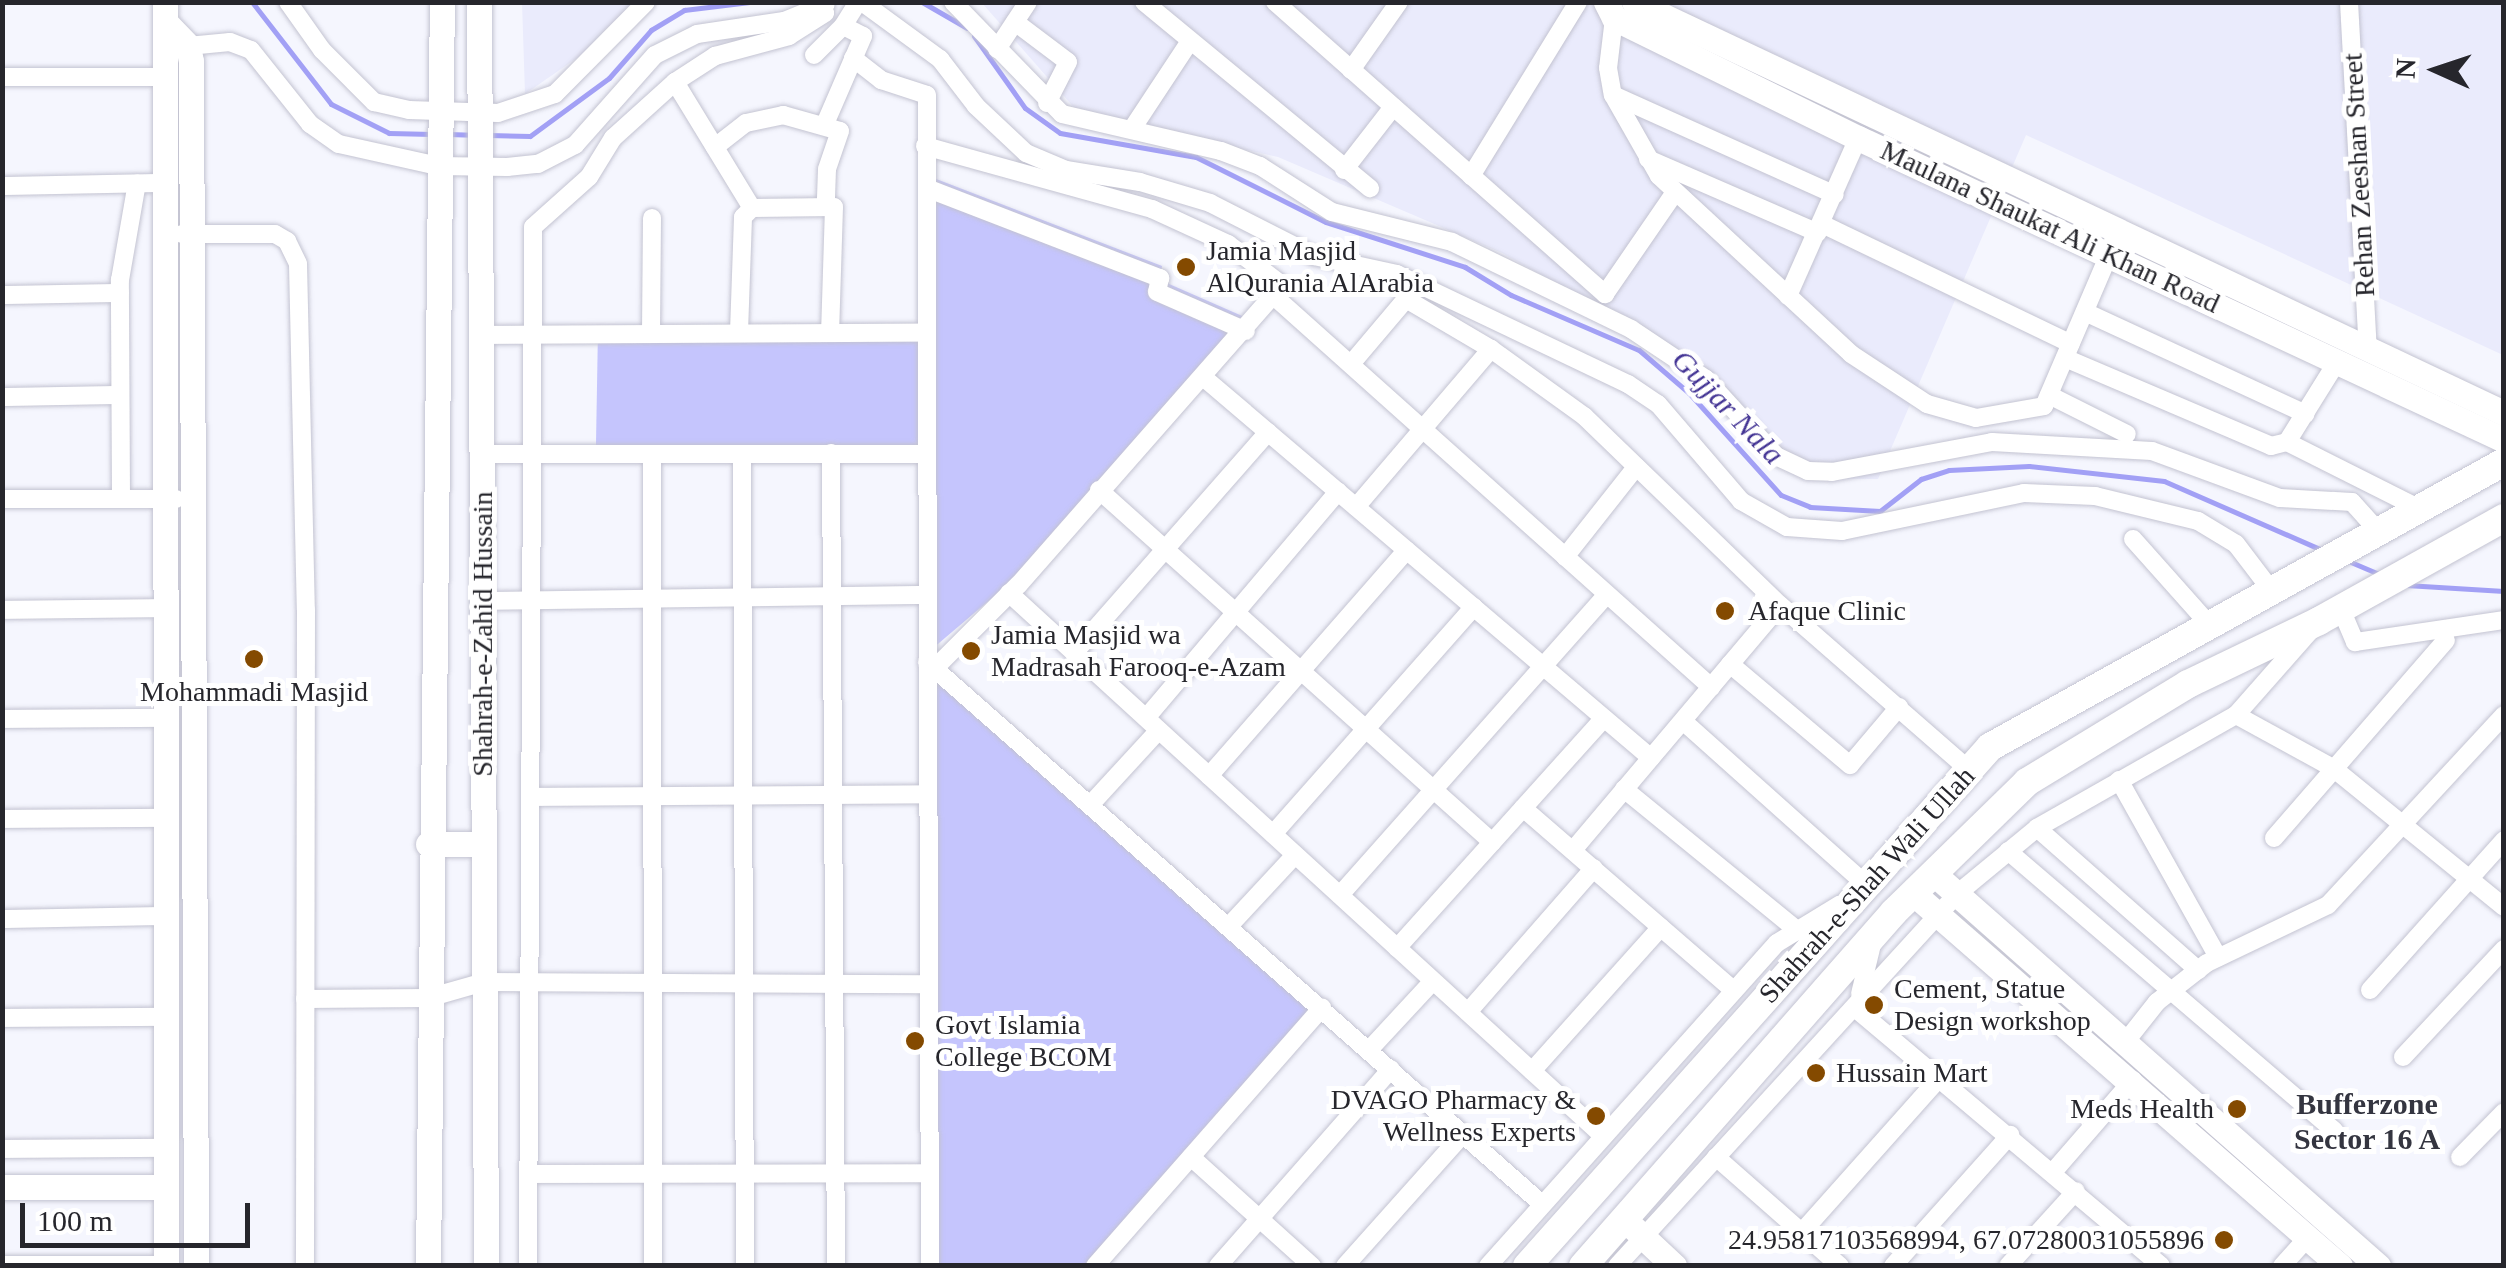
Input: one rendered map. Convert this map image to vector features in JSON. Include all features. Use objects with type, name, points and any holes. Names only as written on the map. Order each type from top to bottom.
[{"type":"main road","name":"Shahrah-e-Zahid Hussain","points":[[428,1266],[428,844],[442,2]]},
{"type":"main road","name":"Shahrah-e-Zahid Hussain","points":[[478,2],[476,161],[482,335],[486,1266]]},
{"type":"main road","name":"Maulana Shaukat Ali Khan Road","points":[[1636,12],[2504,413]]},
{"type":"main road","name":"Maulana Shaukat Ali Khan Road","points":[[1636,12],[1858,138],[2504,440]]},
{"type":"main road","points":[[166,13],[188,46],[196,1266]]},
{"type":"main road","points":[[166,13],[164,77],[149,183],[164,234],[166,1265]]},
{"type":"main road","name":"Shahrah-e-Shah Wali Ullah","points":[[1527,1266],[1967,768],[2011,732],[2504,462]]},
{"type":"main road","name":"Shahrah-e-Shah Wali Ullah","points":[[1582,1266],[1633,1228],[1874,934],[2028,782],[2240,656],[2330,615],[2504,518]]},
{"type":"main road","points":[[1921,818],[1954,852]]},
{"type":"main road","points":[[428,844],[484,844]]},
{"type":"main road","points":[[1934,873],[2378,1266]]},
{"type":"main road","points":[[1913,893],[2133,1080],[2340,1266]]},
{"type":"main road","points":[[2,1188],[164,1187]]},
{"type":"main road","points":[[1633,1228],[1674,1266]]},
{"type":"street","points":[[288,2],[358,90],[390,108],[439,118],[477,119],[554,94],[646,2]]},
{"type":"street","points":[[814,55],[844,26],[860,2],[940,59],[976,106],[1026,154],[1066,170],[1140,182],[1210,203],[1314,256],[1398,274],[1628,384],[1658,404],[1741,501],[1787,526],[1842,531],[2024,493],[2095,496],[2198,522],[2236,544],[2271,590]]},
{"type":"street","points":[[952,2],[1047,103],[1088,123],[1132,129],[1260,166],[1332,212],[1452,242],[1631,328],[1706,379],[1776,456],[1808,471],[1832,472],[1992,442],[2152,452],[2280,498],[2352,502],[2379,532]]},
{"type":"street","points":[[998,49],[1028,2]]},
{"type":"street","points":[[1144,2],[1370,188]]},
{"type":"street","points":[[1275,2],[1605,294],[1676,192]]},
{"type":"street","points":[[1351,70],[1399,2]]},
{"type":"street","points":[[1471,176],[1578,2]]},
{"type":"street","name":"Rehan Zeeshan Street","points":[[2349,2],[2368,348]]},
{"type":"street","points":[[528,1266],[533,228],[589,177],[613,138],[675,82],[716,56],[790,36],[827,8]]},
{"type":"street","points":[[188,46],[230,42],[251,50],[310,124],[339,144],[438,162],[558,158],[656,55],[697,34],[784,21],[827,8]]},
{"type":"street","points":[[1636,12],[1608,68],[1613,95],[1643,156],[1676,192],[1888,384],[1950,415],[2011,416],[2044,406],[2109,254]]},
{"type":"street","points":[[1015,22],[1068,62],[1047,103]]},
{"type":"street","points":[[826,124],[863,36],[844,26]]},
{"type":"street","points":[[1132,129],[1190,40]]},
{"type":"street","points":[[854,58],[881,80],[927,94],[930,1266]]},
{"type":"street","points":[[2,76],[164,77]]},
{"type":"street","points":[[675,82],[752,208]]},
{"type":"street","points":[[1613,95],[1836,195]]},
{"type":"street","points":[[1344,170],[1394,107]]},
{"type":"street","points":[[715,148],[746,123],[783,115],[840,131],[827,169],[826,207]]},
{"type":"street","points":[[1788,296],[1858,138]]},
{"type":"street","points":[[925,146],[1152,208],[1228,244],[1282,285],[1276,298],[1009,593],[931,664]]},
{"type":"street","points":[[1643,156],[1820,229],[2255,444],[2288,442],[2420,509]]},
{"type":"street","points":[[2,186],[149,183],[120,293],[121,498]]},
{"type":"street","points":[[929,189],[1160,278],[1157,292],[1246,331]]},
{"type":"street","points":[[738,332],[742,217],[752,208],[834,207],[830,332]]},
{"type":"street","points":[[651,332],[652,218]]},
{"type":"street","points":[[164,234],[274,234],[286,240],[298,264],[306,999],[304,1266]]},
{"type":"street","points":[[2,295],[120,293]]},
{"type":"street","points":[[1276,298],[1711,687]]},
{"type":"street","points":[[1350,364],[1406,299],[1491,350],[1584,416],[1780,605],[1967,768]]},
{"type":"street","points":[[2085,312],[2306,414]]},
{"type":"street","points":[[482,335],[530,331],[927,333]]},
{"type":"street","points":[[1356,507],[1491,350]]},
{"type":"street","points":[[2288,442],[2338,360]]},
{"type":"street","points":[[1203,377],[1651,758]]},
{"type":"street","points":[[2,396],[120,395]]},
{"type":"street","points":[[2049,395],[2127,434]]},
{"type":"street","points":[[1074,652],[1268,432]]},
{"type":"street","points":[[831,453],[836,1266]]},
{"type":"street","points":[[482,454],[926,454]]},
{"type":"street","points":[[652,454],[653,1266]]},
{"type":"street","points":[[742,454],[745,1266]]},
{"type":"street","points":[[1565,557],[1636,466]]},
{"type":"street","points":[[1100,490],[1492,842]]},
{"type":"street","points":[[1091,804],[1236,612],[1338,492]]},
{"type":"street","points":[[2,499],[192,498]]},
{"type":"street","points":[[2133,539],[2208,622]]},
{"type":"street","points":[[1209,776],[1407,550]]},
{"type":"street","points":[[1009,593],[1603,1136]]},
{"type":"street","points":[[1340,895],[1607,594]]},
{"type":"street","points":[[483,601],[926,595]]},
{"type":"street","points":[[1574,850],[1780,605]]},
{"type":"street","points":[[1273,834],[1474,607]]},
{"type":"street","points":[[2,610],[164,608]]},
{"type":"street","points":[[1617,1266],[1633,1228],[1716,1157],[1957,894],[2037,828],[2236,715],[2330,615],[2355,642],[2504,620]]},
{"type":"street","points":[[2274,838],[2446,640]]},
{"type":"street","points":[[931,664],[1542,1204]]},
{"type":"street","points":[[1730,664],[1850,765],[1899,707]]},
{"type":"street","points":[[2236,715],[2333,768],[2404,822],[2504,908]]},
{"type":"street","points":[[2123,1044],[2171,992],[2198,970],[2328,905],[2504,715]]},
{"type":"street","points":[[2,719],[164,718]]},
{"type":"street","points":[[1397,948],[1604,718]]},
{"type":"street","points":[[1488,1266],[1777,943],[1858,890],[1682,721]]},
{"type":"street","points":[[2119,780],[2218,957]]},
{"type":"street","points":[[1624,790],[1798,932]]},
{"type":"street","points":[[532,796],[928,794]]},
{"type":"street","points":[[1523,808],[1734,991]]},
{"type":"street","points":[[2,819],[165,818]]},
{"type":"street","points":[[2037,828],[2198,970]]},
{"type":"street","points":[[2370,990],[2504,840]]},
{"type":"street","points":[[2008,851],[2335,1131]]},
{"type":"street","points":[[1229,926],[1296,855]]},
{"type":"street","points":[[1468,1012],[1594,868]]},
{"type":"street","points":[[2,918],[165,916]]},
{"type":"street","points":[[1532,1071],[1661,927]]},
{"type":"street","points":[[1855,1008],[1874,934]]},
{"type":"street","points":[[2403,1057],[2504,949]]},
{"type":"street","points":[[1369,1050],[1433,981]]},
{"type":"street","points":[[306,999],[428,998],[484,982],[929,984]]},
{"type":"street","points":[[1095,1266],[1322,1008]]},
{"type":"street","points":[[1855,1008],[1942,1076],[2161,1266]]},
{"type":"street","points":[[2,1018],[165,1018]]},
{"type":"street","points":[[1218,1266],[1390,1069]]},
{"type":"street","points":[[1802,1232],[1942,1076]]},
{"type":"street","points":[[2053,1172],[2133,1080]]},
{"type":"street","points":[[2460,1157],[2504,1112]]},
{"type":"street","points":[[1345,1266],[1463,1134]]},
{"type":"street","points":[[1893,1266],[2010,1135]]},
{"type":"street","points":[[2,1149],[164,1148]]},
{"type":"street","points":[[1191,1156],[1312,1266]]},
{"type":"street","points":[[1716,1157],[1840,1266]]},
{"type":"street","points":[[528,1174],[930,1174]]},
{"type":"street","points":[[2008,1266],[2076,1192]]},
{"type":"street","points":[[2282,1266],[2308,1236]]},
{"type":"street","points":[[2130,1266],[2144,1250]]},
{"type":"street","points":[[2,1265],[166,1265]]},
{"type":"shaded area","points":[[522,2],[656,3],[525,94]]},
{"type":"shaded area","points":[[982,3],[2503,3],[2503,355],[2026,135],[1878,479],[1804,479],[1699,363],[1502,253],[1278,157],[1077,111]]},
{"type":"shaded area","points":[[931,177],[1162,266],[1160,280],[1249,319],[1012,581],[932,649]]},
{"type":"shaded area","points":[[598,329],[927,335],[925,458],[596,452]]},
{"type":"shaded area","points":[[936,667],[1322,1008],[1095,1265],[930,1265]]},
{"type":"waterway","name":"Gujjar Nala","points":[[252,2],[331,104],[389,133],[432,134]]},
{"type":"waterway","name":"Gujjar Nala","points":[[488,135],[530,136],[609,78],[651,30],[684,10],[750,2]]},
{"type":"waterway","name":"Gujjar Nala","points":[[922,2],[967,28]]},
{"type":"waterway","name":"Gujjar Nala","points":[[974,36],[1025,108],[1060,133],[1196,157],[1326,222],[1465,267],[1511,295],[1639,350],[1689,393],[1781,495],[1810,507],[1880,511],[1921,479],[1949,470],[2029,466],[2164,481],[2322,550]]},
{"type":"waterway","name":"Gujjar Nala","points":[[448,134],[472,135]]},
{"type":"waterway","name":"Gujjar Nala","points":[[2346,560],[2382,575]]},
{"type":"waterway","name":"Gujjar Nala","points":[[2406,585],[2504,591]]},
{"type":"place","name":"Jamia Masjid AlQurania AlArabia","points":[[1186,267]]},
{"type":"place","name":"Afaque Clinic","points":[[1725,611]]},
{"type":"place","name":"Jamia Masjid wa Madrasah Farooq-e-Azam","points":[[971,651]]},
{"type":"place","name":"Mohammadi Masjid","points":[[254,659]]},
{"type":"place","name":"Cement, Statue Design workshop","points":[[1874,1005]]},
{"type":"place","name":"Govt Islamia College BCOM","points":[[915,1041]]},
{"type":"place","name":"Hussain Mart","points":[[1816,1073]]},
{"type":"place","name":"Meds Health","points":[[2237,1109]]},
{"type":"place","name":"DVAGO Pharmacy & Wellness Experts","points":[[1596,1116]]},
{"type":"place","name":"24.95817103568994, 67.07280031055896","points":[[2224,1240]]},
{"type":"district","name":"Bufferzone Sector 16 A","points":[[2367,1121]]}]
